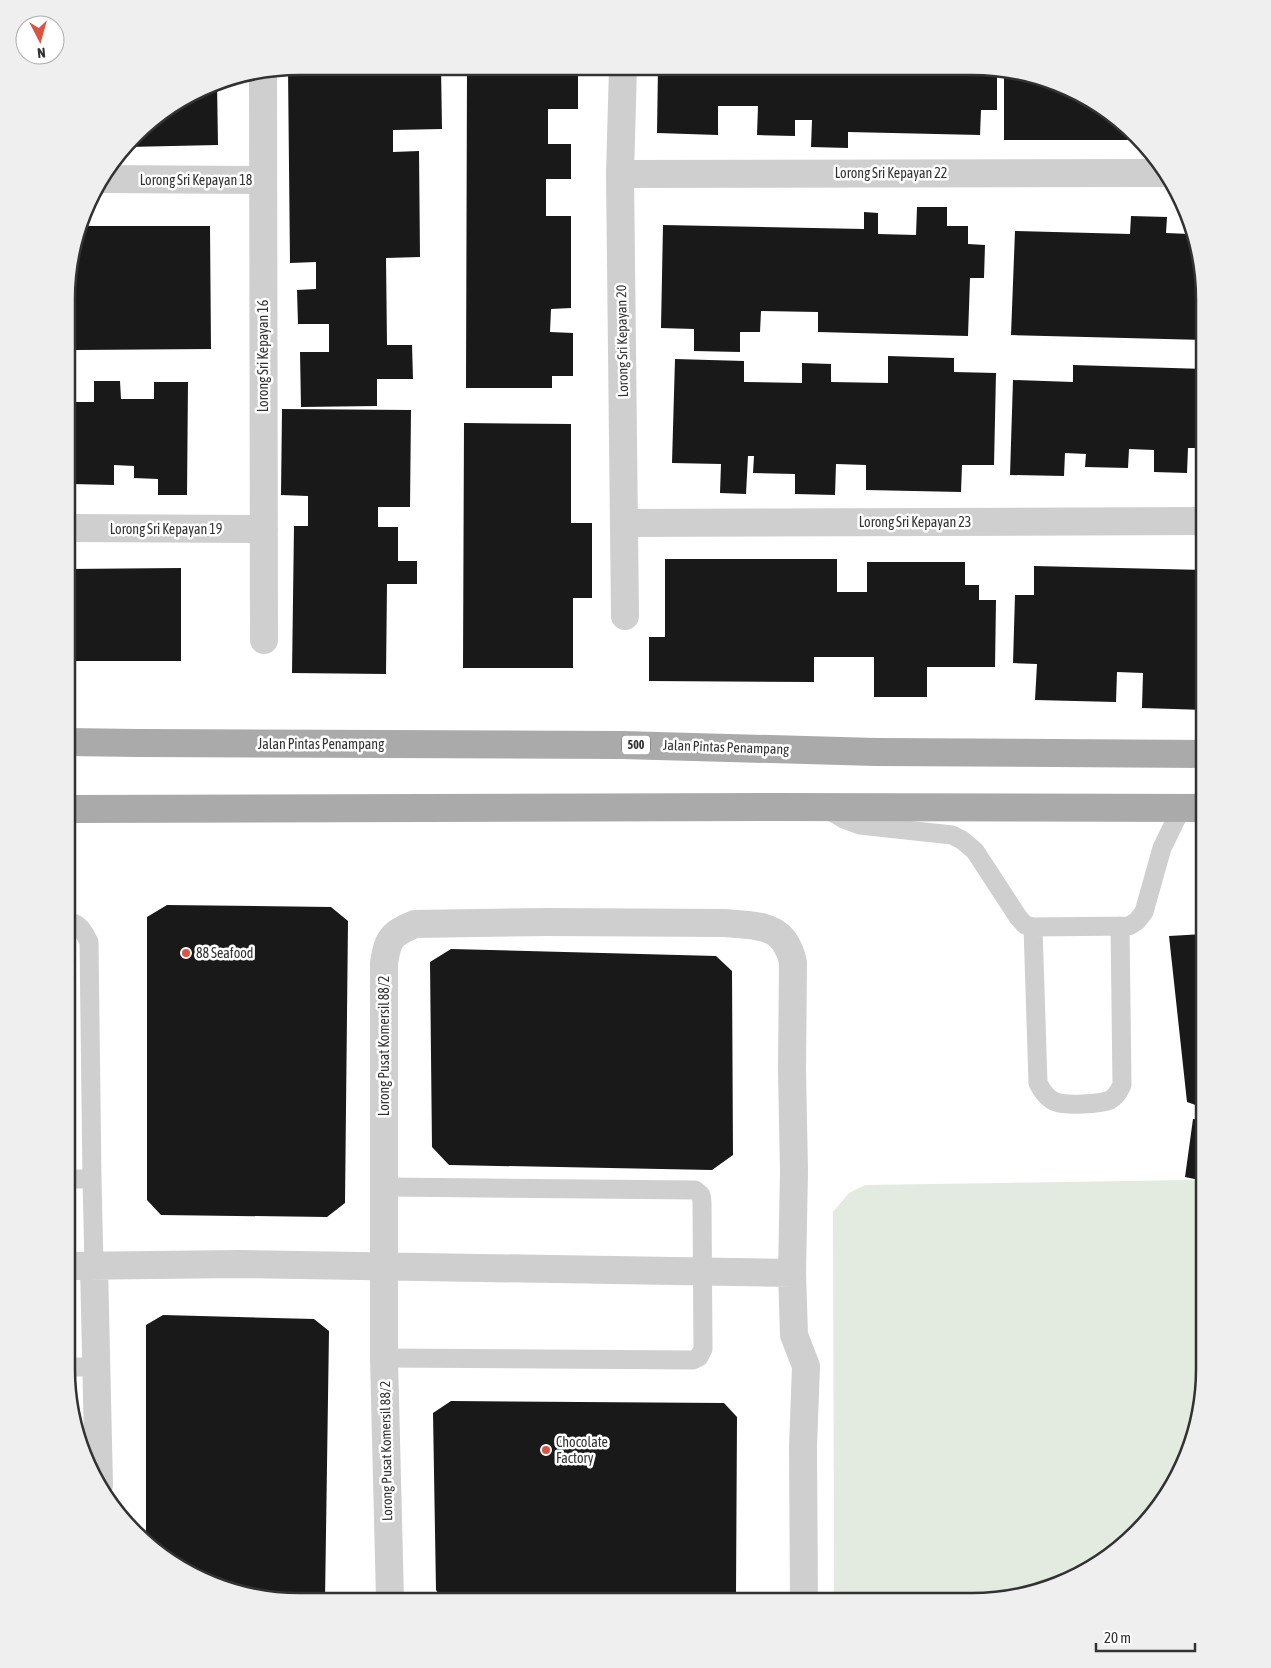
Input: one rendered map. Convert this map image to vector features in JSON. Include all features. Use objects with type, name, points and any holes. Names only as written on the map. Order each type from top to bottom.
[{"type":"main road","name":"Jalan Pintas Penampang","points":[[75,742],[612,744],[876,752],[1196,754]]},
{"type":"main road","points":[[75,808],[1193,809]]},
{"type":"street","name":"Lorong Sri Kepayan 20","points":[[623,75],[620,174],[625,616]]},
{"type":"street","name":"Lorong Sri Kepayan 16","points":[[263,78],[264,640]]},
{"type":"street","name":"Lorong Sri Kepayan 22","points":[[620,174],[1157,173]]},
{"type":"street","name":"Lorong Sri Kepayan 18","points":[[110,179],[262,180]]},
{"type":"street","name":"Lorong Sri Kepayan 23","points":[[624,523],[1196,521]]},
{"type":"street","name":"Lorong Sri Kepayan 19","points":[[75,528],[264,529]]},
{"type":"street","name":"Lorong Pusat Komersil 88/2","points":[[390,1593],[384,1358],[384,963],[387,944],[398,931],[415,924],[548,922],[724,923],[749,925],[766,928],[779,936],[788,946],[793,963],[794,1171],[792,1273],[794,1335],[806,1366],[802,1446],[804,1593]]},
{"type":"street","points":[[75,1266],[240,1264],[792,1273]]},
{"type":"street","points":[[94,1266],[99,1469]]},
{"type":"lane","points":[[826,808],[844,819],[860,825],[952,836],[962,840],[975,851],[1025,925],[1033,927],[1128,926],[1137,921],[1144,912],[1162,848],[1193,809]]},
{"type":"lane","points":[[75,923],[84,932],[89,942],[94,1266]]},
{"type":"lane","points":[[1033,927],[1038,1083],[1042,1092],[1049,1098],[1057,1103],[1065,1104],[1103,1102],[1118,1094],[1122,1085],[1120,926]]},
{"type":"lane","points":[[75,1179],[92,1179]]},
{"type":"lane","points":[[384,1358],[693,1360],[699,1357],[703,1349],[702,1202],[701,1195],[695,1190],[385,1187]]},
{"type":"lane","points":[[75,1367],[97,1367]]},
{"type":"shaded area","points":[[1196,1181],[1196,1383],[1192,1413],[1184,1441],[1173,1468],[1150,1505],[1120,1537],[1084,1563],[1044,1581],[1016,1589],[986,1593],[834,1593],[833,1212],[849,1193],[865,1185]]},
{"type":"building","points":[[288,75],[441,75],[442,129],[393,130],[393,152],[419,151],[420,257],[386,258],[387,345],[412,345],[413,379],[377,379],[377,406],[301,407],[300,352],[329,352],[329,324],[298,324],[297,290],[316,289],[316,262],[290,263]]},
{"type":"building","points":[[467,75],[578,75],[578,109],[548,109],[548,144],[571,144],[571,179],[546,179],[546,216],[571,216],[571,308],[551,309],[550,332],[573,333],[573,376],[552,376],[552,388],[466,388]]},
{"type":"building","points":[[658,75],[997,76],[997,110],[981,110],[980,135],[848,132],[848,148],[811,147],[812,120],[795,120],[795,136],[757,135],[758,106],[718,106],[718,135],[657,133]]},
{"type":"building","points":[[1004,77],[1044,87],[1071,98],[1108,121],[1129,140],[1004,140]]},
{"type":"building","points":[[217,91],[218,145],[135,147],[163,121],[187,105]]},
{"type":"building","points":[[917,207],[947,207],[947,226],[968,226],[968,244],[985,245],[984,278],[970,278],[968,336],[818,332],[818,312],[761,311],[760,332],[740,332],[740,352],[694,351],[694,329],[661,328],[663,225],[864,229],[864,212],[878,213],[878,234],[916,235]]},
{"type":"building","points":[[1131,216],[1167,217],[1166,233],[1186,234],[1192,255],[1196,285],[1196,340],[1011,335],[1015,231],[1130,234]]},
{"type":"building","points":[[87,226],[210,226],[211,349],[76,350],[75,285],[79,255]]},
{"type":"building","points":[[888,356],[954,358],[954,372],[996,373],[994,465],[962,465],[961,492],[866,490],[866,465],[836,464],[835,495],[795,494],[795,474],[753,473],[754,456],[748,456],[746,494],[720,493],[721,464],[672,463],[675,359],[744,361],[744,382],[802,383],[802,363],[831,364],[831,382],[888,383]]},
{"type":"building","points":[[1073,365],[1196,369],[1196,448],[1188,448],[1187,473],[1154,472],[1154,450],[1129,449],[1128,468],[1085,467],[1086,454],[1065,453],[1064,476],[1010,475],[1013,380],[1073,382]]},
{"type":"building","points":[[94,381],[120,381],[121,399],[154,399],[154,382],[188,382],[187,495],[158,495],[158,479],[134,478],[134,466],[114,465],[114,485],[75,484],[75,402],[94,402]]},
{"type":"building","points":[[282,409],[411,410],[410,507],[378,507],[378,527],[398,527],[398,561],[417,561],[417,584],[387,584],[386,674],[292,673],[294,526],[308,526],[308,496],[281,495]]},
{"type":"building","points":[[464,423],[571,424],[571,523],[592,523],[592,598],[573,598],[573,668],[463,668]]},
{"type":"building","points":[[665,559],[837,559],[837,592],[867,592],[867,562],[965,562],[965,585],[979,585],[979,600],[996,600],[995,667],[927,667],[927,697],[874,697],[874,657],[814,657],[814,682],[649,681],[649,637],[665,637]]},
{"type":"building","points":[[1034,566],[1196,570],[1196,710],[1142,708],[1143,673],[1117,672],[1116,702],[1035,700],[1037,664],[1013,663],[1015,595],[1034,595]]},
{"type":"building","points":[[181,568],[181,661],[75,661],[75,569]]},
{"type":"building","points":[[167,905],[331,907],[348,921],[345,1203],[327,1217],[161,1215],[147,1200],[147,917]]},
{"type":"building","points":[[1196,934],[1196,1105],[1187,1102],[1169,936]]},
{"type":"building","points":[[451,949],[716,956],[732,971],[733,1155],[712,1170],[449,1165],[432,1147],[430,962]]},
{"type":"building","points":[[1193,1119],[1196,1119],[1196,1179],[1185,1177]]},
{"type":"building","points":[[163,1315],[314,1319],[329,1331],[325,1593],[285,1593],[255,1589],[227,1581],[187,1563],[163,1547],[146,1532],[146,1325]]},
{"type":"building","points":[[451,1401],[724,1403],[737,1417],[736,1593],[438,1593],[436,1590],[433,1413]]},
{"type":"place","name":"88 Seafood","points":[[186,953]]},
{"type":"place","name":"Chocolate Factory","points":[[546,1450]]}]
